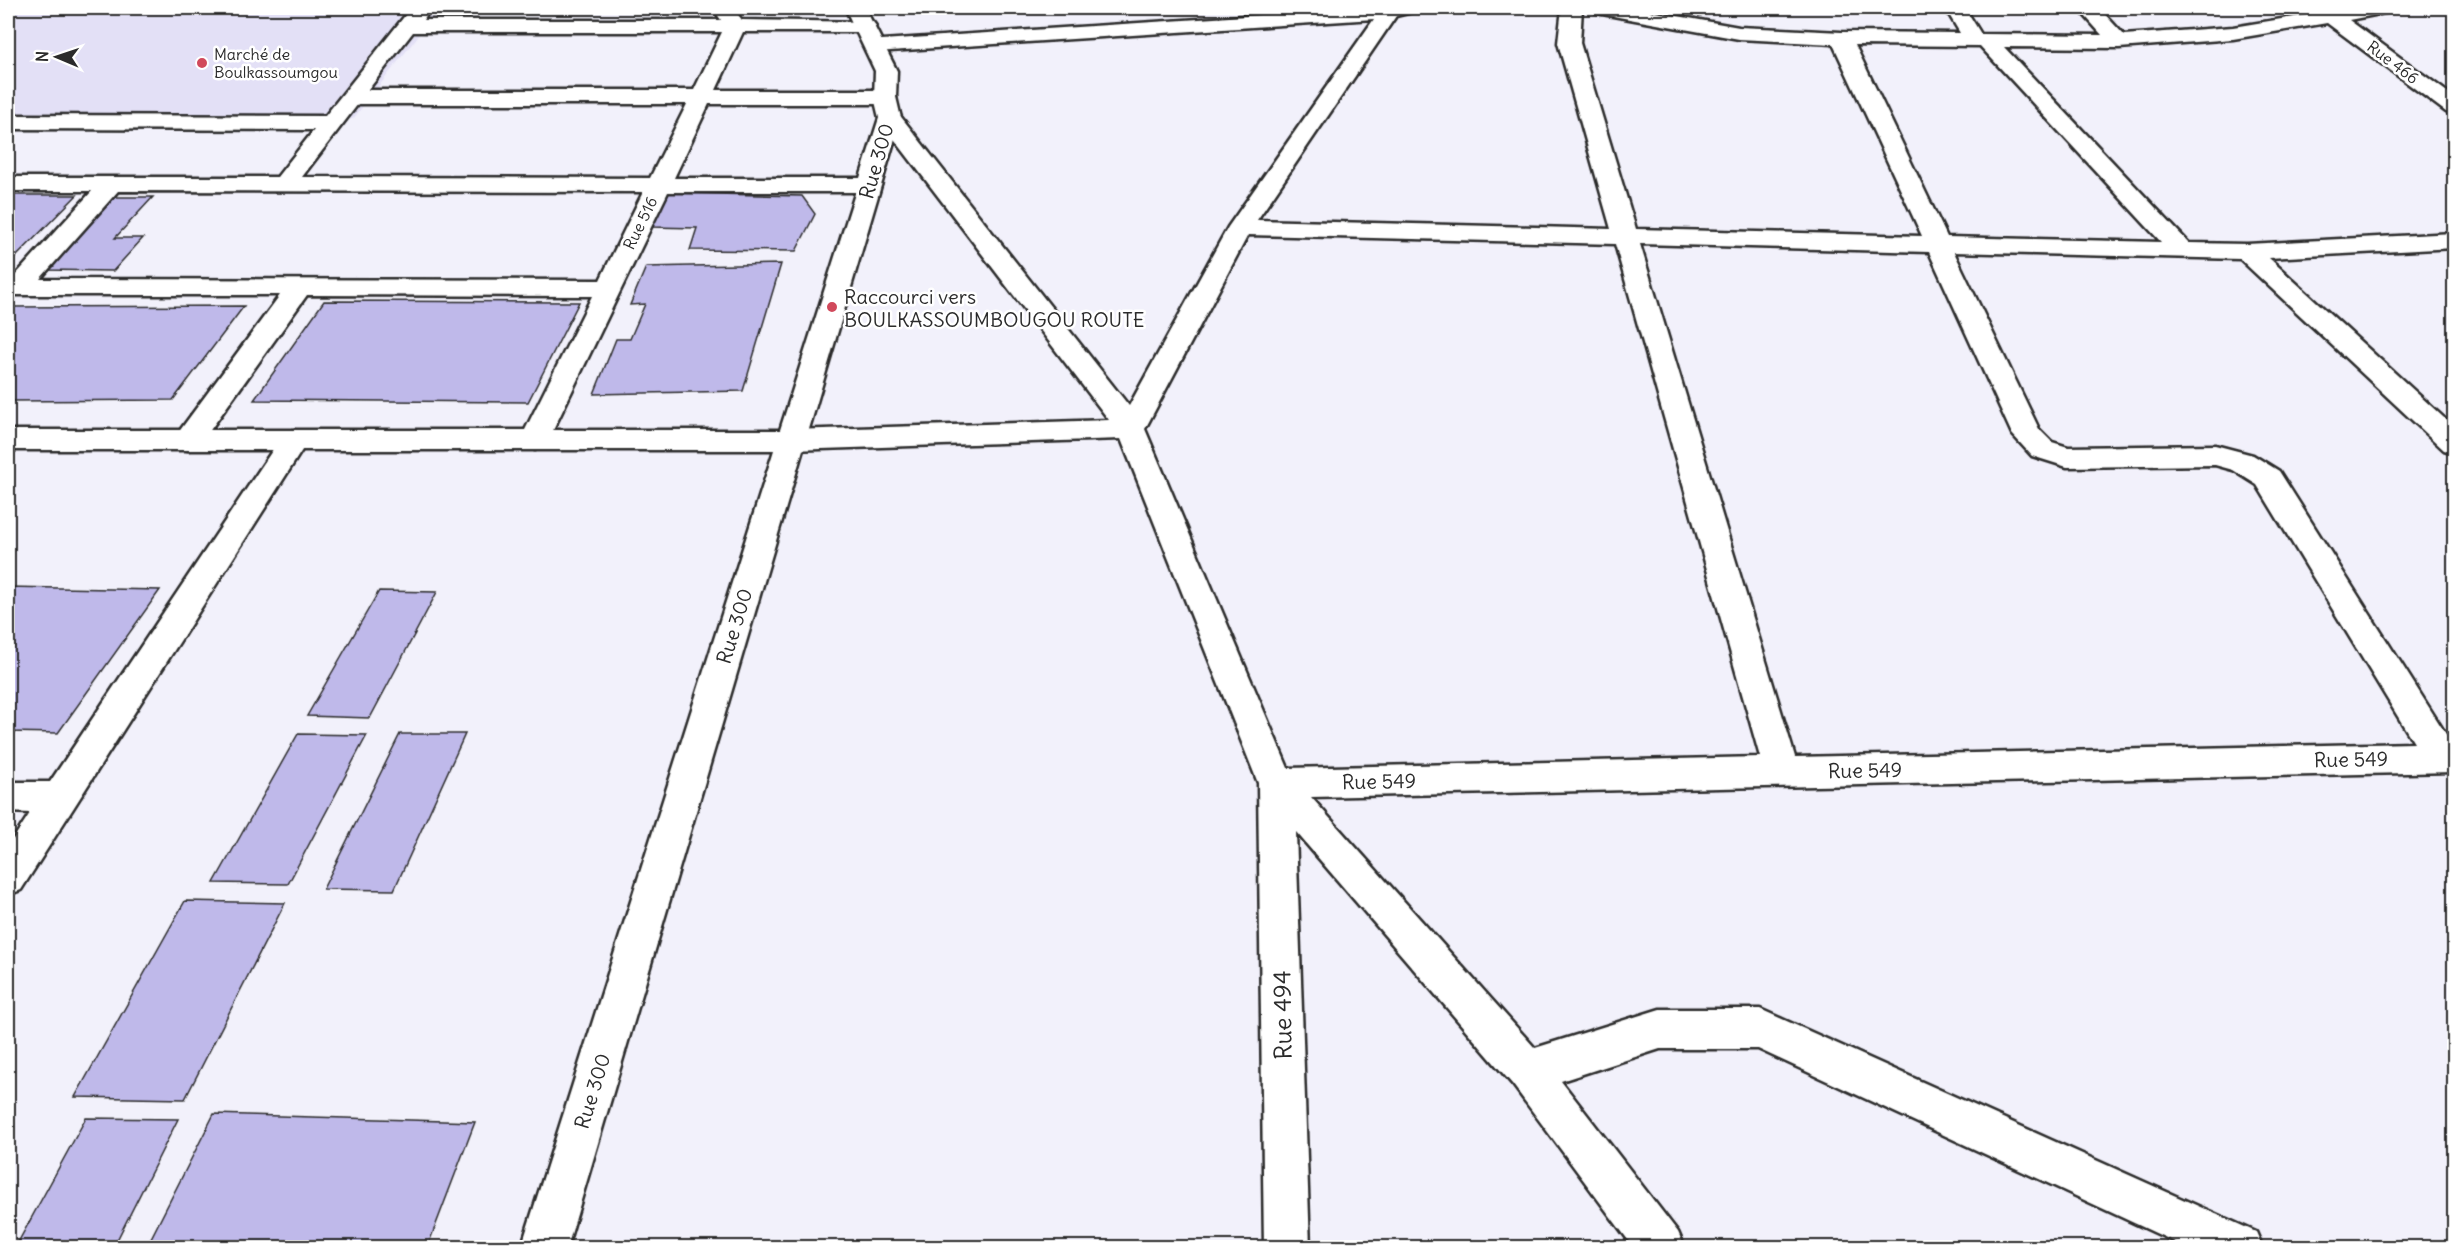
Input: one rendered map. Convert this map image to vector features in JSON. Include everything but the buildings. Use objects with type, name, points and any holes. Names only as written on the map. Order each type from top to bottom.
[{"type":"street","points":[[284,184],[422,8]]},
{"type":"street","points":[[1572,8],[1569,43],[1782,772]]},
{"type":"street","points":[[1602,8],[1739,33],[1840,38],[2120,42],[2233,33],[2383,8]]},
{"type":"street","points":[[1730,8],[1739,33]]},
{"type":"street","points":[[1954,8],[1982,41],[2183,251]]},
{"type":"street","points":[[2088,8],[2120,42]]},
{"type":"street","points":[[2286,8],[2304,21]]},
{"type":"street","points":[[875,46],[1397,10]]},
{"type":"street","points":[[1131,429],[1240,227],[1397,10]]},
{"type":"street","points":[[407,26],[729,17],[860,17]]},
{"type":"street","name":"Rue 516","points":[[535,440],[700,97],[729,17]]},
{"type":"street","name":"Rue 300","points":[[543,1248],[869,185],[887,107],[886,71],[860,17]]},
{"type":"street","name":"Rue 466","points":[[2332,17],[2454,107]]},
{"type":"street","points":[[1840,38],[2027,434],[2042,449],[2067,457],[2215,455],[2243,462],[2268,478],[2448,757]]},
{"type":"street","points":[[351,97],[700,97],[887,107],[1131,429],[1276,783],[1528,1071],[1662,1248]]},
{"type":"street","points":[[8,122],[331,123]]},
{"type":"street","points":[[8,184],[869,185]]},
{"type":"street","points":[[13,287],[112,184]]},
{"type":"street","points":[[1240,227],[2247,252],[2454,240]]},
{"type":"street","points":[[2247,252],[2454,443]]},
{"type":"street","points":[[13,287],[608,288]]},
{"type":"street","points":[[188,440],[299,288]]},
{"type":"street","points":[[8,440],[791,440],[1131,429]]},
{"type":"street","points":[[8,878],[294,440]]},
{"type":"street","name":"Rue 549","points":[[1276,783],[2448,757]]},
{"type":"street","name":"Rue 494","points":[[1276,783],[1287,1248]]},
{"type":"street","points":[[8,797],[60,798]]},
{"type":"street","points":[[1528,1071],[1660,1029],[1760,1029],[2240,1248]]},
{"type":"shaded area","name":"Marché de Boulkassoumgou","points":[[8,8],[440,8],[353,119],[8,120]]},
{"type":"place","name":"Marché de Boulkassoumgou","points":[[202,63]]},
{"type":"place","name":"Raccourci vers BOULKASSOUMBOUGOU ROUTE","points":[[832,307]]}]
